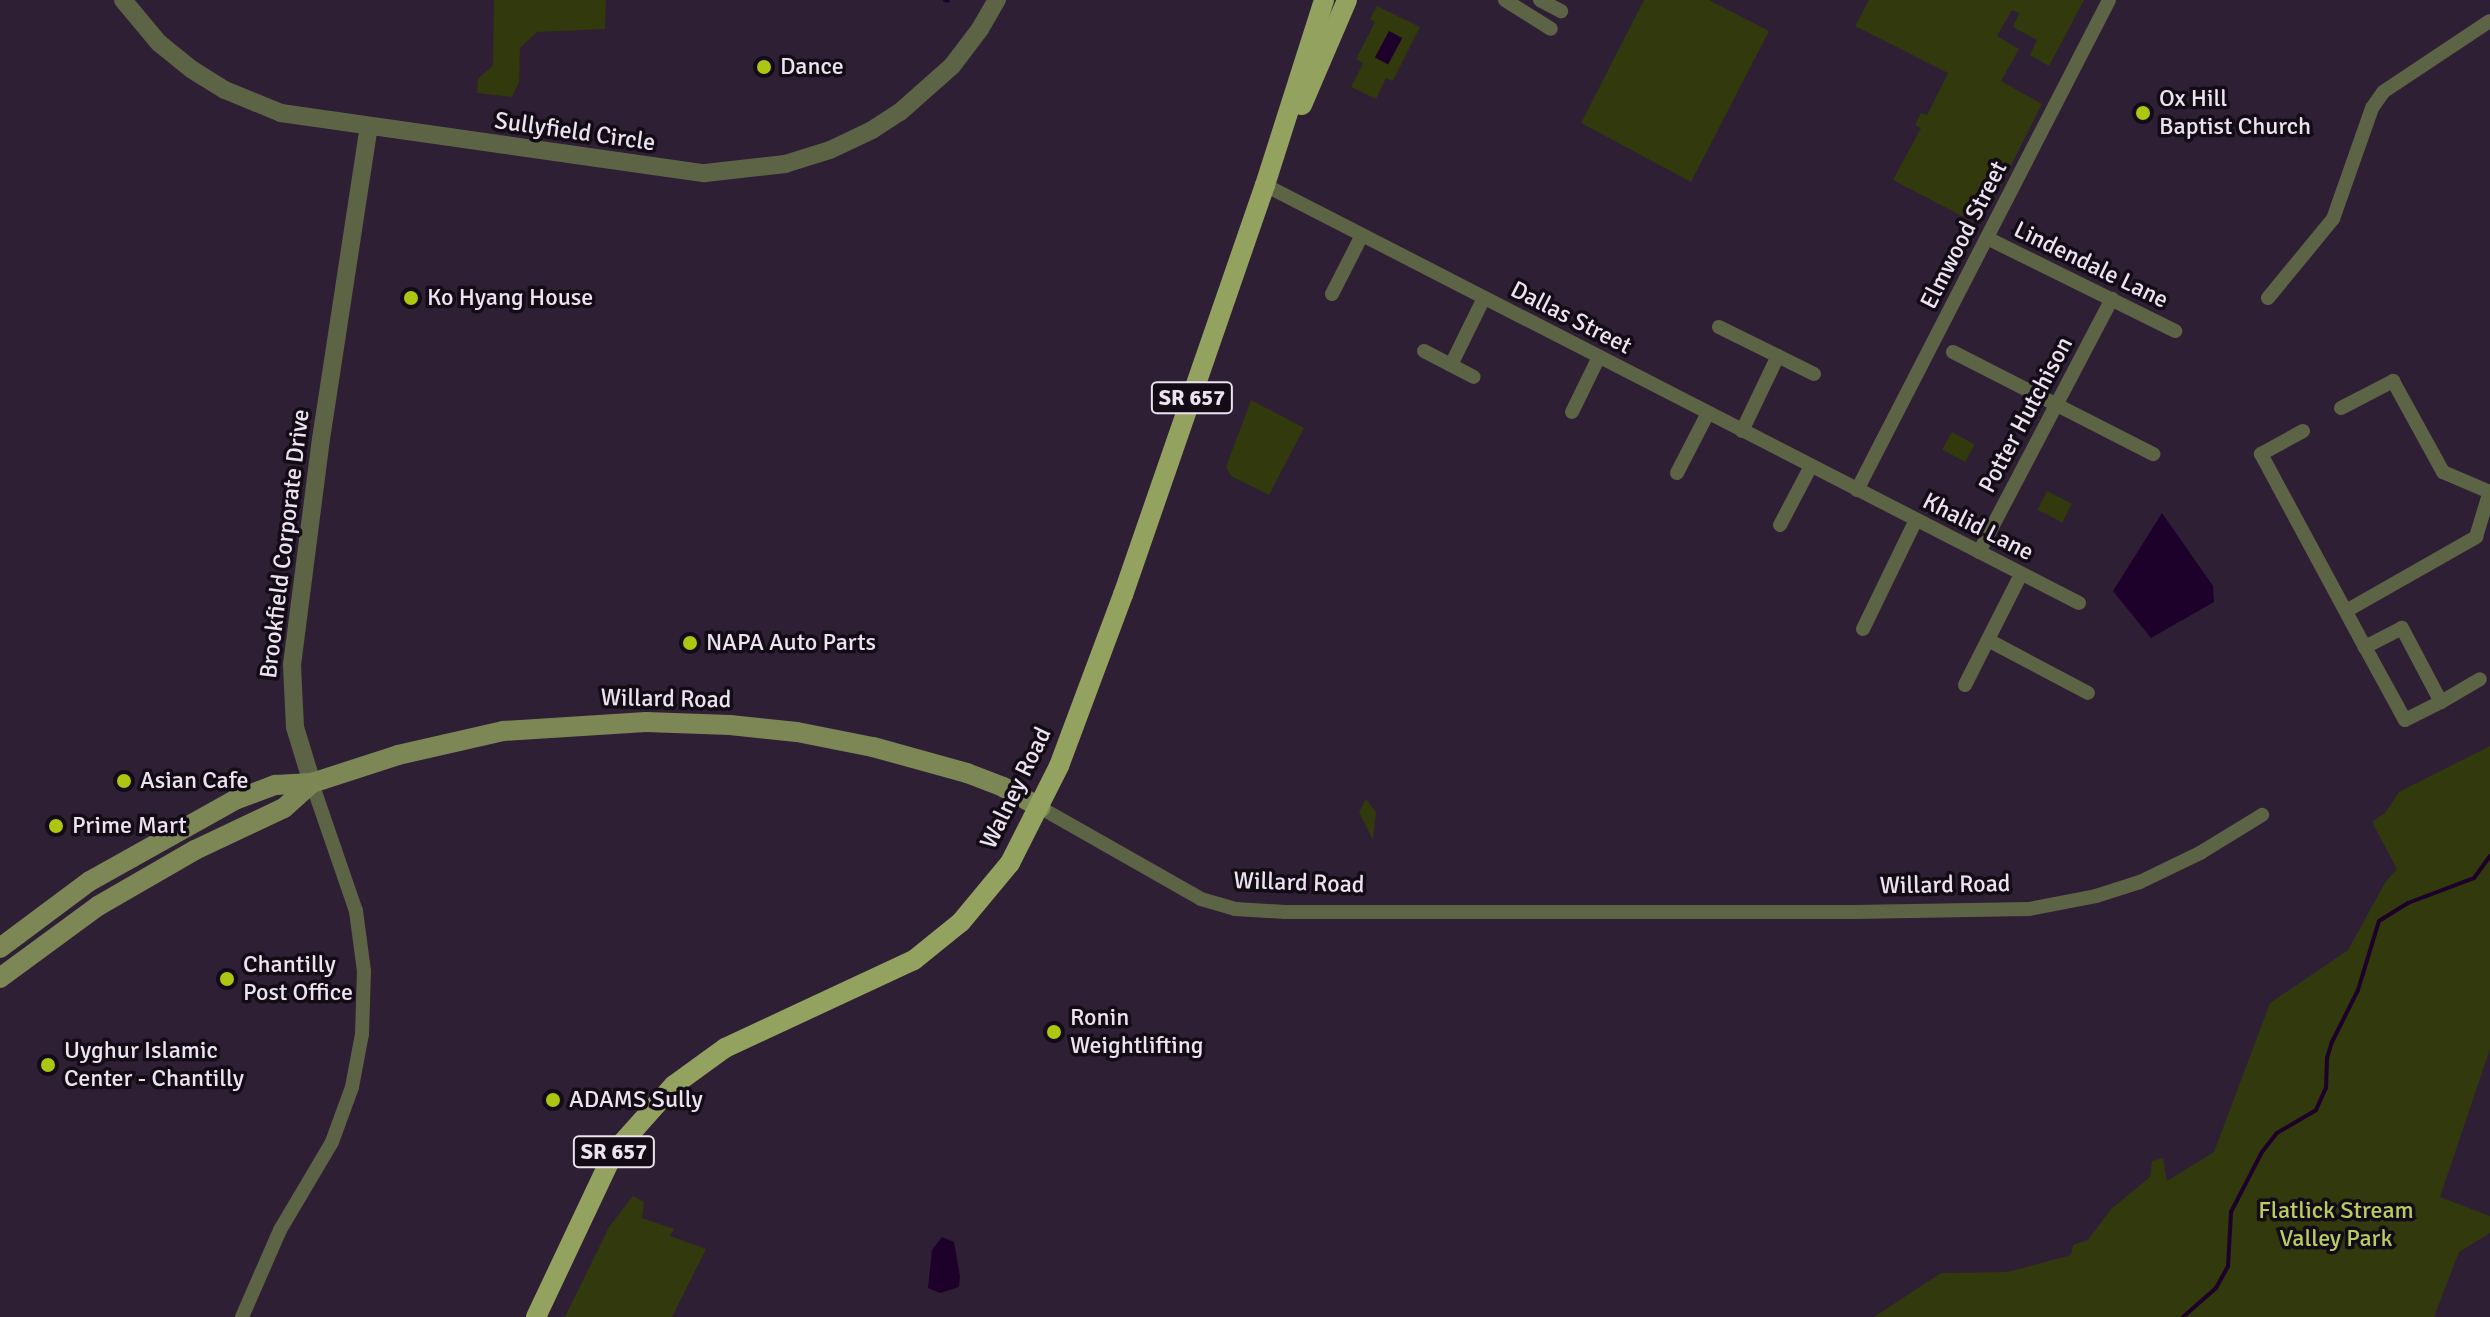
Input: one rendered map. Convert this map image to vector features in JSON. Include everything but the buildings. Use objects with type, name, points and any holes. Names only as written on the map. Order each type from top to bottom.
[{"type":"main road","name":"Walney Road","points":[[536,1317],[614,1152],[674,1085],[725,1048],[898,969],[937,943],[996,883],[1041,808],[1123,595],[1265,185],[1324,0]]},
{"type":"main road","name":"Walney Road","points":[[1265,185],[1347,0]]},
{"type":"main road","name":"Willard Road","points":[[0,948],[90,881],[200,818],[275,785],[312,783],[469,736],[608,723],[686,722],[775,729],[873,747],[967,773],[1003,787],[1041,808]]},
{"type":"main road","name":"Willard Road","points":[[0,978],[98,906],[195,850],[284,808],[312,783]]},
{"type":"street","name":"Sullyfield Circle","points":[[123,0],[167,50],[225,90],[281,113],[676,171],[726,173],[767,168],[854,140],[900,112],[952,66],[997,0]]},
{"type":"street","points":[[1505,0],[1551,29]]},
{"type":"street","points":[[1540,0],[1561,11]]},
{"type":"street","name":"Elmwood Street","points":[[1857,490],[2109,0]]},
{"type":"street","points":[[2268,298],[2333,219],[2372,108],[2383,92],[2490,21]]},
{"type":"street","name":"Brookfield Corporate Drive","points":[[242,1317],[280,1230],[332,1142],[352,1087],[362,1034],[364,981],[358,921],[345,873],[295,727],[292,665],[321,439],[369,127]]},
{"type":"street","name":"Dallas Street","points":[[1265,185],[1857,490]]},
{"type":"street","points":[[1332,294],[1362,235]]},
{"type":"street","name":"Lindendale Lane","points":[[1987,238],[2175,331]]},
{"type":"street","points":[[1451,365],[1484,298]]},
{"type":"street","name":"Potter Hutchison","points":[[1979,552],[2112,299]]},
{"type":"street","points":[[1719,327],[1814,374]]},
{"type":"street","points":[[1424,351],[1474,377]]},
{"type":"street","points":[[1953,352],[2153,454]]},
{"type":"street","points":[[1742,431],[1778,356]]},
{"type":"street","points":[[1572,412],[1599,357]]},
{"type":"street","points":[[2341,408],[2393,381],[2443,472],[2490,492],[2476,537],[2346,611]]},
{"type":"street","points":[[1677,473],[1708,413]]},
{"type":"street","points":[[2303,431],[2261,454],[2405,720],[2480,679]]},
{"type":"street","points":[[1780,525],[1811,466]]},
{"type":"street","name":"Khalid Lane","points":[[1857,490],[2079,603]]},
{"type":"street","points":[[1863,629],[1916,520]]},
{"type":"street","points":[[1965,685],[2021,574]]},
{"type":"street","points":[[2365,647],[2402,628],[2441,702]]},
{"type":"street","points":[[1988,640],[2088,693]]},
{"type":"street","name":"Willard Road","points":[[1041,808],[1201,899],[1235,909],[1285,912],[1901,912],[2029,909],[2096,896],[2140,882],[2200,853],[2262,815]]},
{"type":"green space","points":[[494,0],[606,0],[605,29],[537,32],[520,48],[519,82],[512,97],[477,93],[478,79],[493,65]]},
{"type":"green space","points":[[1644,0],[1709,0],[1769,31],[1691,182],[1581,123]]},
{"type":"green space","points":[[1869,0],[2084,0],[2049,66],[2030,55],[2037,40],[2013,27],[2019,13],[2012,10],[1997,36],[2019,49],[2001,81],[2042,104],[1989,209],[1976,217],[1962,216],[1893,180],[1921,128],[1915,125],[1921,113],[1927,115],[1948,73],[1855,26]]},
{"type":"green space","points":[[1377,6],[1420,27],[1393,81],[1386,78],[1376,99],[1351,87],[1363,63],[1356,59],[1375,22],[1370,19]]},
{"type":"green space","points":[[1251,400],[1304,428],[1269,495],[1231,476],[1226,467]]},
{"type":"green space","points":[[1952,432],[1975,445],[1965,462],[1942,449]]},
{"type":"green space","points":[[2047,491],[2072,504],[2062,522],[2037,510]]},
{"type":"green space","name":"Flatlick Stream Valley Park","points":[[2490,746],[2490,1049],[2440,1197],[2490,1216],[2490,1233],[2459,1252],[2434,1317],[1874,1317],[1941,1273],[2008,1272],[2071,1255],[2073,1245],[2088,1240],[2111,1209],[2150,1177],[2152,1161],[2163,1158],[2167,1181],[2214,1152],[2270,1003],[2348,950],[2386,881],[2397,869],[2372,822],[2385,813],[2399,792]]},
{"type":"green space","points":[[1366,799],[1376,812],[1373,840],[1359,812]]},
{"type":"green space","points":[[633,1196],[644,1202],[642,1218],[674,1229],[670,1236],[706,1249],[672,1317],[565,1317],[609,1227]]},
{"type":"shaded area","points":[[1389,31],[1402,38],[1388,65],[1375,57]]},
{"type":"shaded area","points":[[2162,513],[2213,586],[2214,602],[2151,638],[2113,591]]},
{"type":"shaded area","points":[[942,1237],[954,1242],[960,1276],[959,1287],[940,1293],[928,1288],[932,1250]]},
{"type":"waterway","points":[[2183,1317],[2216,1288],[2228,1266],[2231,1212],[2262,1152],[2277,1133],[2316,1110],[2326,1088],[2327,1058],[2332,1042],[2358,990],[2379,921],[2408,903],[2474,878],[2490,856]]},
{"type":"place","name":"Dance","points":[[764,67]]},
{"type":"place","name":"Ox Hill Baptist Church","points":[[2143,113]]},
{"type":"place","name":"Ko Hyang House","points":[[411,298]]},
{"type":"place","name":"NAPA Auto Parts","points":[[690,643]]},
{"type":"place","name":"Asian Cafe","points":[[124,781]]},
{"type":"place","name":"Prime Mart","points":[[56,826]]},
{"type":"place","name":"Chantilly Post Office","points":[[227,979]]},
{"type":"place","name":"Ronin Weightlifting","points":[[1054,1032]]},
{"type":"place","name":"Uyghur Islamic Center - Chantilly","points":[[48,1065]]},
{"type":"place","name":"ADAMS Sully","points":[[553,1100]]}]
